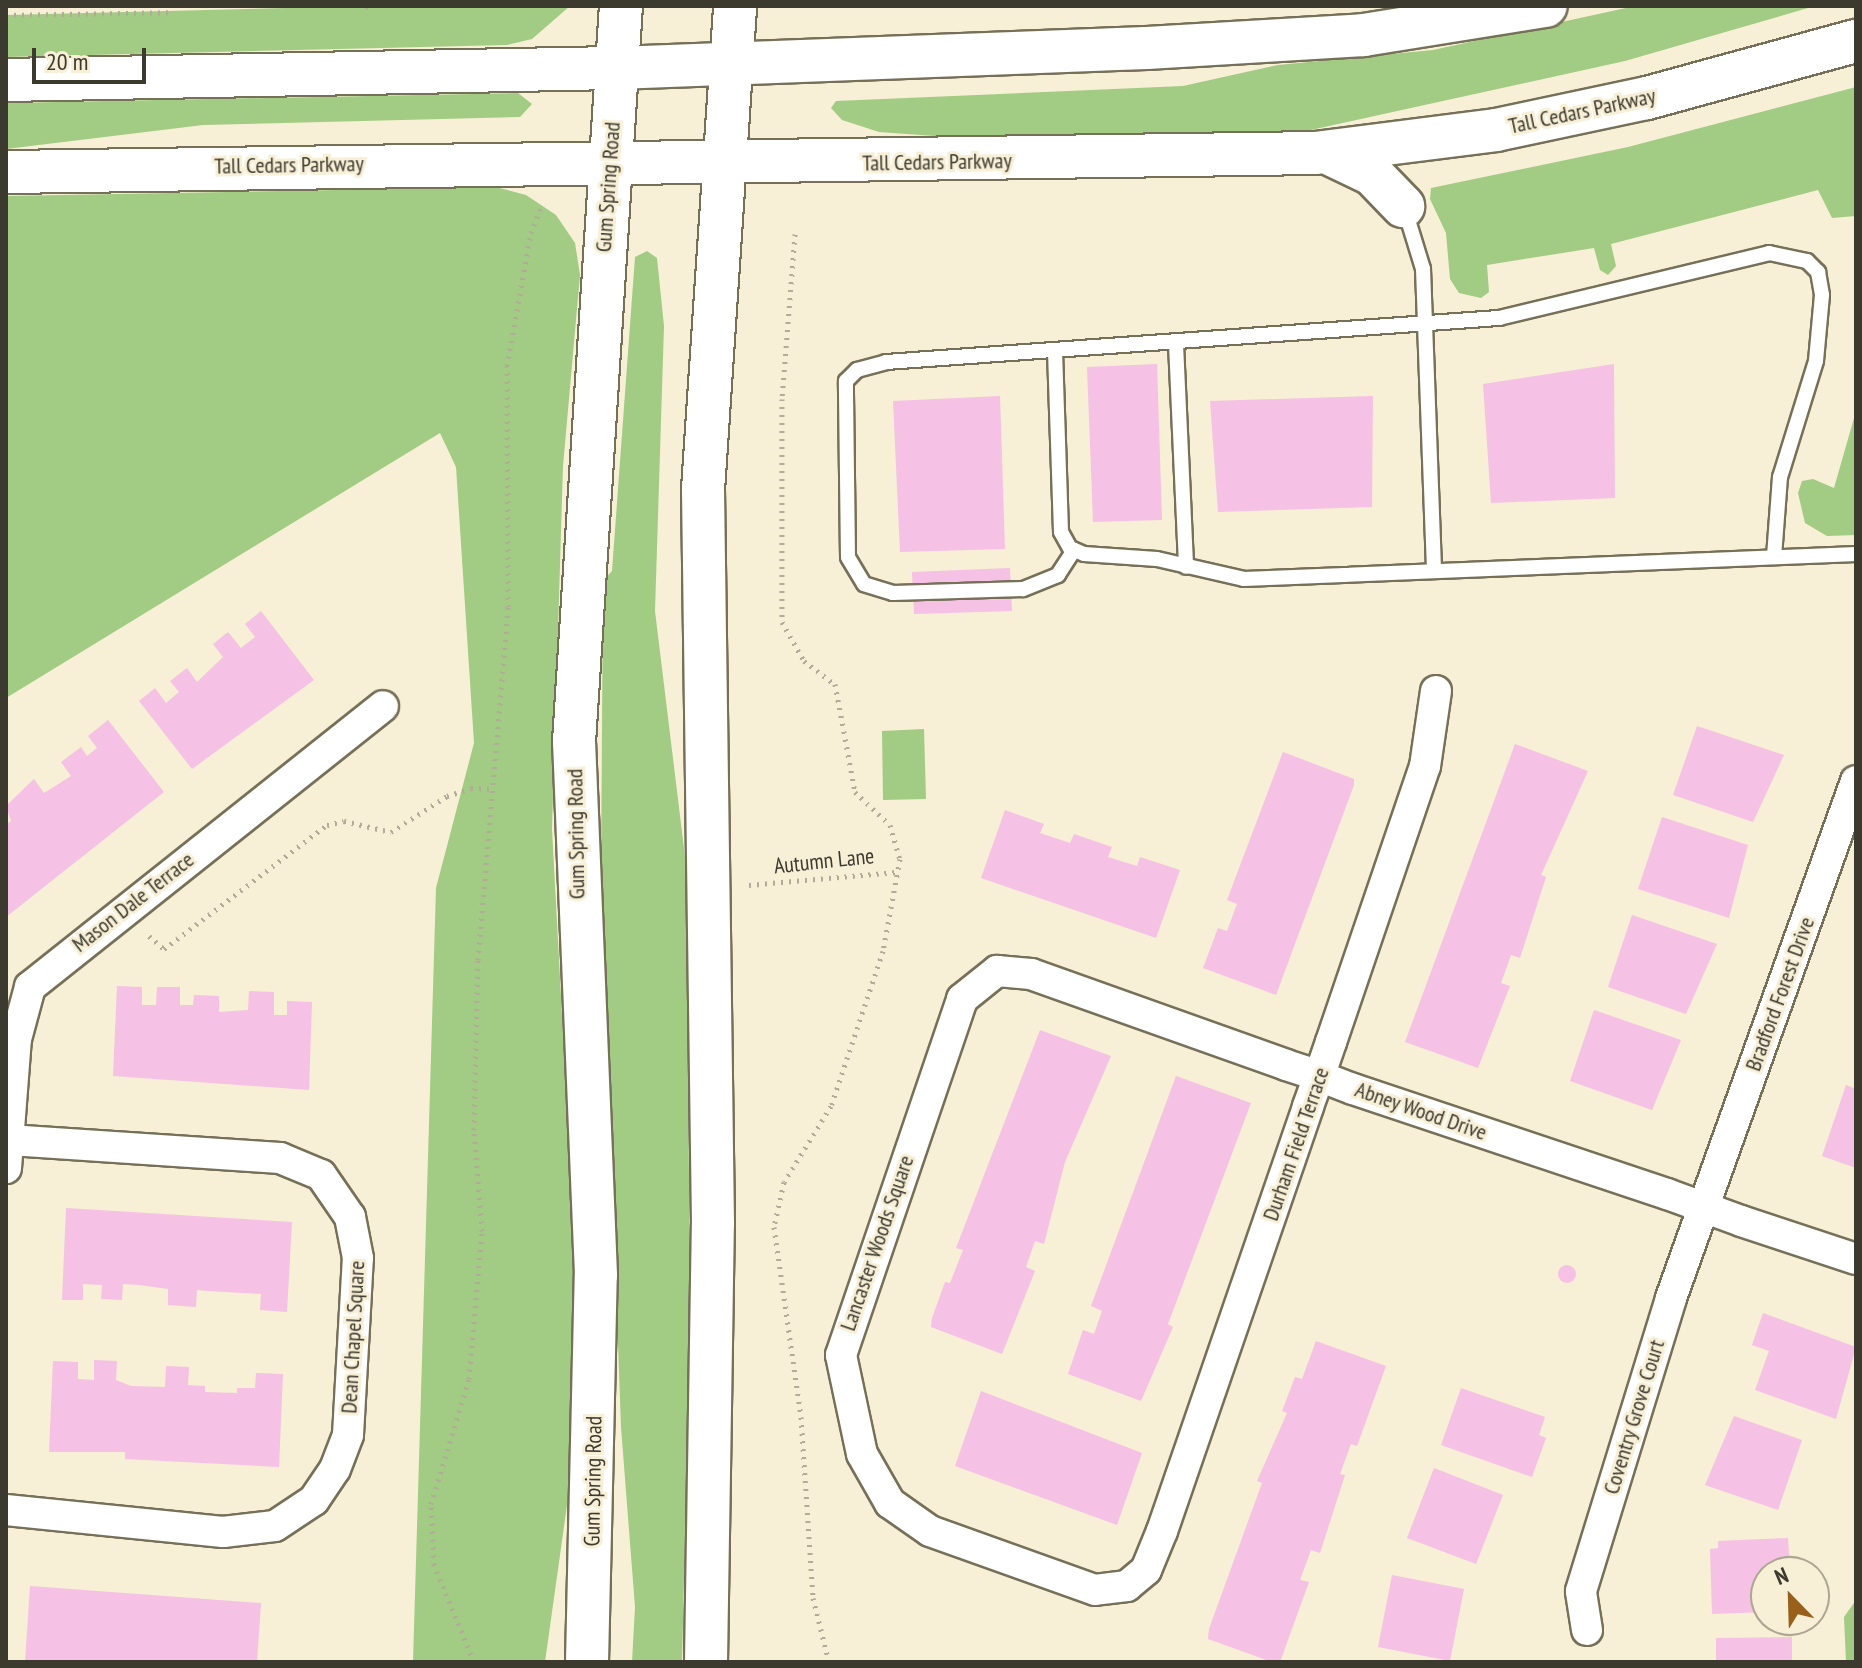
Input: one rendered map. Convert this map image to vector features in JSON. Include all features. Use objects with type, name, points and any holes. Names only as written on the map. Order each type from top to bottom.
[{"type":"main road","name":"Gum Spring Road","points":[[587,1662],[596,1275],[574,742],[621,6]]},
{"type":"main road","points":[[706,1662],[713,1208],[703,490],[728,163],[735,6]]},
{"type":"main road","points":[[6,80],[616,68],[1364,35],[1546,6]]},
{"type":"main road","name":"Tall Cedars Parkway","points":[[6,172],[612,160],[728,163],[1326,152],[1496,130],[1647,98],[1856,41]]},
{"type":"main road","points":[[1326,152],[1372,174],[1403,206]]},
{"type":"street","name":"Durham Field Terrace","points":[[1127,1586],[1151,1562],[1319,1076],[1425,766],[1436,691]]},
{"type":"street","name":"Mason Dale Terrace","points":[[7,1154],[16,1039],[30,987],[383,706]]},
{"type":"street","name":"Bradford Forest Drive","points":[[1704,1207],[1855,790]]},
{"type":"street","name":"Abney Wood Drive","points":[[986,976],[1031,974],[1856,1259]]},
{"type":"street","name":"Lancaster Woods Square","points":[[986,976],[962,999],[849,1318],[841,1355],[847,1398],[872,1474],[910,1520],[1095,1590],[1127,1586]]},
{"type":"street","name":"Dean Chapel Square","points":[[6,1510],[223,1532],[275,1526],[314,1500],[348,1435],[358,1258],[350,1217],[321,1175],[280,1158],[7,1154]]},
{"type":"street","name":"Coventry Grove Court","points":[[1587,1630],[1581,1591],[1704,1207]]},
{"type":"lane","points":[[1403,206],[1420,248],[1434,570]]},
{"type":"lane","points":[[1074,550],[1058,575],[1023,589],[893,593],[864,584],[848,557],[843,396],[857,370],[886,362],[1423,327],[1580,302],[1769,253],[1807,261],[1818,272],[1822,321],[1780,477],[1774,556]]},
{"type":"lane","points":[[1176,344],[1186,567]]},
{"type":"lane","points":[[1055,351],[1057,500],[1061,532],[1074,550],[1244,579],[1856,554]]},
{"type":"path","points":[[6,15],[170,12]]},
{"type":"path","points":[[474,1662],[434,1565],[431,1504],[469,1379],[482,1231],[474,1130],[478,960],[495,789],[508,607],[507,366],[542,205]]},
{"type":"path","points":[[795,234],[782,399],[782,622],[804,661],[835,684],[855,792],[890,825],[899,872],[883,951],[831,1106],[784,1182],[774,1227],[801,1417],[813,1598],[829,1662]]},
{"type":"path","points":[[137,926],[164,949],[327,825],[344,821],[391,832],[447,796],[471,788],[495,789]]},
{"type":"path","name":"Autumn Lane","points":[[753,885],[899,872]]},
{"type":"green space","points":[[367,6],[570,6],[532,39],[507,45],[6,57],[6,15]]},
{"type":"green space","points":[[1635,6],[1815,6],[1625,61],[1297,133],[976,139],[879,132],[842,120],[831,108],[836,101],[1183,86],[1278,65],[1433,50]]},
{"type":"green space","points":[[1856,87],[1856,216],[1832,218],[1818,190],[1611,244],[1616,266],[1608,275],[1600,270],[1594,248],[1487,265],[1489,292],[1481,298],[1459,293],[1450,279],[1446,233],[1430,199],[1431,188],[1628,147]]},
{"type":"green space","points":[[518,93],[532,104],[520,117],[203,125],[6,149],[6,103]]},
{"type":"green space","points":[[496,187],[526,195],[556,215],[575,243],[580,275],[563,466],[552,829],[572,1201],[576,1441],[545,1662],[413,1662],[436,888],[474,743],[456,467],[440,433],[6,698],[6,196]]},
{"type":"green space","points":[[647,251],[657,258],[664,326],[655,611],[687,873],[690,1337],[682,1662],[632,1662],[635,1607],[621,1427],[601,872],[603,581],[612,571],[635,257]]},
{"type":"green space","points":[[1856,411],[1856,535],[1827,536],[1805,523],[1798,493],[1802,481],[1813,479],[1834,488]]},
{"type":"green space","points":[[924,729],[926,799],[883,800],[882,731]]},
{"type":"green space","points":[[1856,1600],[1856,1662],[1846,1662],[1844,1617]]},
{"type":"building","points":[[1157,364],[1162,520],[1093,522],[1087,367]]},
{"type":"building","points":[[1614,364],[1615,498],[1491,503],[1483,384]]},
{"type":"building","points":[[1000,396],[1005,549],[900,552],[893,401]]},
{"type":"building","points":[[1373,396],[1372,507],[1218,512],[1210,401]]},
{"type":"building","points":[[1010,568],[1012,611],[914,614],[912,572]]},
{"type":"building","points":[[261,611],[314,680],[192,769],[139,701],[155,688],[166,703],[179,692],[170,681],[187,668],[197,682],[223,657],[213,644],[228,632],[241,648],[255,637],[245,624]]},
{"type":"building","points":[[108,720],[164,792],[6,917],[6,825],[11,821],[6,806],[34,779],[44,793],[71,776],[61,762],[81,747],[87,756],[97,748],[88,736]]},
{"type":"building","points":[[1697,726],[1784,755],[1753,822],[1673,795]]},
{"type":"building","points":[[1515,744],[1588,771],[1541,875],[1546,877],[1520,958],[1511,955],[1501,983],[1510,986],[1478,1068],[1405,1042]]},
{"type":"building","points":[[1283,752],[1354,779],[1354,785],[1276,995],[1203,968],[1218,928],[1227,931],[1237,904],[1227,900]]},
{"type":"building","points":[[1005,810],[1044,824],[1040,833],[1070,843],[1074,834],[1112,847],[1108,857],[1137,866],[1140,857],[1180,870],[1156,938],[981,878]]},
{"type":"building","points":[[1662,817],[1748,845],[1729,918],[1638,889]]},
{"type":"building","points":[[1632,915],[1717,944],[1686,1014],[1608,987]]},
{"type":"building","points":[[117,986],[142,987],[142,1005],[156,1005],[157,987],[180,987],[180,1005],[193,1005],[194,995],[219,996],[219,1012],[248,1010],[249,991],[274,992],[274,1015],[287,1015],[287,1001],[312,1002],[309,1090],[113,1076]]},
{"type":"building","points":[[1594,1010],[1681,1040],[1652,1110],[1570,1081]]},
{"type":"building","points":[[1040,1030],[1111,1056],[1065,1162],[1044,1244],[1035,1241],[1026,1267],[1035,1271],[1002,1354],[931,1327],[932,1318],[945,1282],[950,1283],[963,1250],[956,1248]]},
{"type":"building","points":[[1176,1076],[1251,1103],[1168,1324],[1173,1327],[1141,1401],[1068,1374],[1083,1330],[1094,1334],[1102,1311],[1091,1306]]},
{"type":"building","points":[[1846,1085],[1856,1089],[1856,1168],[1822,1156]]},
{"type":"building","points":[[66,1208],[292,1222],[287,1312],[260,1310],[261,1294],[197,1290],[196,1307],[168,1305],[168,1289],[123,1284],[122,1300],[101,1299],[102,1285],[83,1284],[83,1300],[62,1300]]},
{"type":"building","points":[[1567,1265],[1576,1274],[1567,1283],[1558,1274]]},
{"type":"building","points":[[1763,1313],[1856,1347],[1836,1419],[1755,1390],[1769,1351],[1752,1345]]},
{"type":"building","points":[[1316,1341],[1386,1366],[1357,1446],[1351,1444],[1340,1474],[1345,1475],[1320,1553],[1311,1550],[1300,1580],[1309,1582],[1280,1662],[1272,1662],[1208,1639],[1209,1629],[1262,1483],[1257,1481],[1287,1413],[1282,1411],[1295,1377],[1302,1379]]},
{"type":"building","points":[[94,1360],[117,1361],[116,1380],[131,1386],[165,1387],[166,1366],[189,1367],[188,1385],[205,1386],[205,1392],[237,1393],[237,1388],[255,1388],[256,1373],[283,1374],[279,1467],[125,1459],[125,1452],[49,1452],[53,1361],[78,1362],[78,1379],[94,1380]]},
{"type":"building","points":[[1461,1388],[1545,1417],[1539,1435],[1546,1438],[1532,1477],[1441,1445]]},
{"type":"building","points":[[981,1391],[1142,1453],[1117,1525],[955,1466]]},
{"type":"building","points":[[1734,1416],[1802,1440],[1778,1510],[1705,1485]]},
{"type":"building","points":[[1434,1468],[1503,1495],[1476,1564],[1407,1538]]},
{"type":"building","points":[[1788,1538],[1789,1556],[1750,1556],[1750,1613],[1712,1614],[1710,1549],[1718,1548],[1718,1541]]},
{"type":"building","points":[[1392,1575],[1464,1589],[1450,1661],[1378,1647]]},
{"type":"building","points":[[30,1586],[261,1603],[257,1662],[25,1662]]},
{"type":"building","points":[[1792,1637],[1792,1662],[1716,1662],[1716,1638]]}]
